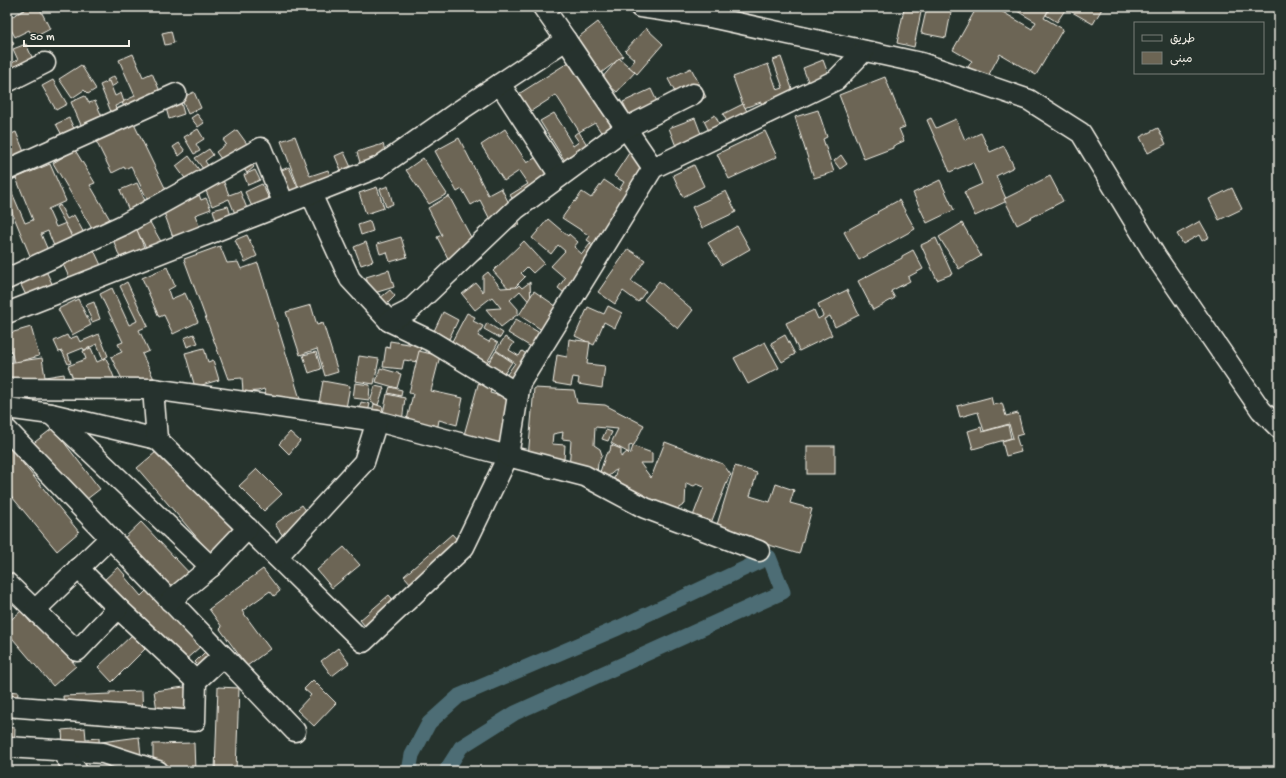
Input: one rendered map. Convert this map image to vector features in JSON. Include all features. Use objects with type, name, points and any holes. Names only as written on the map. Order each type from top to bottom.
[{"type":"street","points":[[543,7],[653,168]]},
{"type":"street","points":[[640,7],[710,17],[921,63],[1029,100],[1081,133],[1156,257],[1261,410],[1279,428]]},
{"type":"street","points":[[7,313],[379,167],[566,40]]},
{"type":"street","points":[[7,408],[52,414],[157,439],[363,642],[464,547],[508,456],[520,383],[653,168],[836,80],[864,50]]},
{"type":"street","points":[[7,82],[45,63]]},
{"type":"street","points":[[500,84],[560,176]]},
{"type":"street","points":[[7,170],[176,94]]},
{"type":"street","points":[[389,321],[409,311],[516,209],[560,176],[626,128],[693,94]]},
{"type":"street","points":[[7,279],[121,226],[261,148],[284,204]]},
{"type":"street","points":[[311,194],[350,279],[389,321],[431,341],[518,394]]},
{"type":"street","points":[[7,388],[152,389],[377,421],[585,476],[646,508],[759,551]]},
{"type":"street","points":[[152,389],[157,439]]},
{"type":"street","points":[[52,414],[211,567]]},
{"type":"street","points":[[277,557],[364,462],[377,421]]},
{"type":"street","points":[[7,430],[295,731]]},
{"type":"street","points":[[170,601],[211,567],[248,528]]},
{"type":"street","points":[[35,610],[110,538]]},
{"type":"street","points":[[78,568],[118,608],[196,681]]},
{"type":"street","points":[[7,583],[77,651],[118,608]]},
{"type":"street","points":[[7,706],[195,721],[196,681],[223,656]]},
{"type":"street","points":[[7,747],[103,753],[158,771]]},
{"type":"street","points":[[60,750],[78,771]]},
{"type":"building","points":[[30,7],[39,7],[50,29],[33,38],[29,30],[15,37],[7,22],[7,19]]},
{"type":"building","points":[[894,7],[922,7],[914,47],[897,43],[904,9]]},
{"type":"building","points":[[927,7],[952,7],[946,38],[921,33]]},
{"type":"building","points":[[977,7],[994,7],[1032,29],[1036,22],[1010,7],[1050,7],[1044,18],[1063,29],[1036,75],[1000,54],[987,78],[968,67],[972,61],[953,50]]},
{"type":"building","points":[[1051,7],[1067,7],[1057,22],[1046,15]]},
{"type":"building","points":[[1074,7],[1103,7],[1093,24],[1072,12]]},
{"type":"building","points":[[598,22],[623,56],[601,73],[576,39]]},
{"type":"building","points":[[646,28],[663,44],[637,74],[629,67],[635,60],[625,51]]},
{"type":"building","points":[[171,31],[174,43],[165,45],[162,33]]},
{"type":"building","points":[[7,33],[14,44],[7,48]]},
{"type":"building","points":[[26,44],[36,66],[7,90],[7,65],[18,60],[13,49]]},
{"type":"building","points":[[133,54],[143,77],[152,73],[162,96],[126,112],[122,102],[135,96],[119,60]]},
{"type":"building","points":[[577,57],[628,138],[612,149],[595,123],[579,132],[596,159],[573,174],[540,121],[554,113],[567,133],[566,134],[573,146],[579,142],[574,135],[579,131],[556,95],[528,113],[517,95]]},
{"type":"building","points":[[781,57],[797,103],[767,120],[761,102],[744,108],[733,77],[768,64],[777,90],[783,88],[773,60]]},
{"type":"building","points":[[619,58],[635,72],[617,92],[601,79]]},
{"type":"building","points":[[823,60],[834,90],[814,97],[803,68]]},
{"type":"building","points":[[81,65],[96,89],[88,94],[84,90],[72,98],[59,79]]},
{"type":"building","points":[[691,68],[706,97],[684,109],[668,79]]},
{"type":"building","points":[[114,76],[118,83],[111,87],[107,80]]},
{"type":"building","points":[[885,77],[905,127],[899,129],[904,141],[893,146],[893,148],[864,159],[839,95]]},
{"type":"building","points":[[53,80],[67,104],[56,110],[42,86]]},
{"type":"building","points":[[109,81],[115,96],[121,93],[124,102],[115,106],[119,117],[114,119],[100,85]]},
{"type":"building","points":[[651,89],[666,120],[638,133],[623,102]]},
{"type":"building","points":[[194,92],[201,108],[188,114],[181,98]]},
{"type":"building","points":[[85,96],[89,103],[95,101],[105,123],[84,132],[71,102]]},
{"type":"building","points":[[181,103],[184,114],[169,119],[166,108]]},
{"type":"building","points":[[743,104],[753,122],[733,133],[723,114]]},
{"type":"building","points":[[818,110],[827,137],[823,139],[834,172],[814,178],[795,117]]},
{"type":"building","points":[[197,114],[204,123],[198,127],[191,118]]},
{"type":"building","points":[[715,115],[725,136],[714,141],[704,121]]},
{"type":"building","points":[[69,118],[76,133],[64,139],[56,124]]},
{"type":"building","points":[[695,118],[706,147],[680,157],[669,128]]},
{"type":"building","points":[[931,118],[936,128],[956,119],[965,140],[981,133],[990,152],[1004,146],[1014,167],[996,176],[1007,201],[975,216],[964,192],[982,184],[973,162],[950,172],[927,120]]},
{"type":"building","points":[[133,122],[168,194],[149,203],[131,166],[125,169],[124,167],[112,173],[94,137]]},
{"type":"building","points":[[1158,128],[1166,144],[1148,153],[1140,137]]},
{"type":"building","points":[[198,129],[204,139],[196,144],[200,151],[194,154],[184,137]]},
{"type":"building","points":[[505,129],[527,163],[538,156],[559,188],[521,213],[510,195],[528,184],[519,171],[504,181],[481,145]]},
{"type":"building","points":[[237,130],[250,148],[224,163],[216,152],[226,144],[223,140]]},
{"type":"building","points":[[7,131],[9,135],[16,132],[26,157],[13,163],[7,150]]},
{"type":"building","points":[[765,131],[777,157],[729,179],[717,154]]},
{"type":"building","points":[[295,136],[310,176],[328,170],[335,187],[303,199],[281,141]]},
{"type":"building","points":[[459,138],[488,195],[501,188],[520,224],[498,235],[480,200],[471,205],[462,189],[457,192],[435,151]]},
{"type":"building","points":[[179,143],[185,151],[179,156],[173,147]]},
{"type":"building","points":[[383,144],[389,165],[363,173],[357,152]]},
{"type":"building","points":[[209,149],[213,155],[205,161],[211,170],[206,173],[195,158]]},
{"type":"building","points":[[75,150],[95,183],[90,185],[112,223],[95,234],[53,163]]},
{"type":"building","points":[[631,150],[661,170],[606,253],[587,240],[590,236],[562,218],[582,192],[591,198],[604,180],[619,190],[624,182],[614,176]]},
{"type":"building","points":[[344,152],[355,176],[345,180],[335,156]]},
{"type":"building","points":[[841,155],[847,164],[840,169],[834,161]]},
{"type":"building","points":[[189,156],[200,171],[187,181],[176,166]]},
{"type":"building","points":[[423,158],[447,194],[429,204],[406,170]]},
{"type":"building","points":[[247,159],[254,167],[247,173],[241,165]]},
{"type":"building","points":[[50,164],[66,201],[48,209],[56,227],[66,223],[74,243],[56,251],[48,231],[41,234],[50,255],[33,263],[7,200],[7,181],[25,223],[33,220],[16,178]]},
{"type":"building","points":[[694,165],[704,186],[683,197],[673,175]]},
{"type":"building","points":[[289,167],[298,188],[280,195],[272,174]]},
{"type":"building","points":[[255,170],[260,180],[248,185],[244,175]]},
{"type":"building","points":[[221,175],[229,195],[240,191],[252,221],[240,226],[229,199],[212,206],[203,183]]},
{"type":"building","points":[[1050,176],[1063,201],[1017,225],[1004,199]]},
{"type":"building","points":[[940,180],[954,210],[927,223],[913,193]]},
{"type":"building","points":[[137,183],[147,205],[130,213],[120,190]]},
{"type":"building","points":[[262,184],[275,211],[258,219],[245,192]]},
{"type":"building","points":[[388,186],[393,204],[386,207],[380,189]]},
{"type":"building","points":[[377,187],[384,208],[366,214],[359,193]]},
{"type":"building","points":[[1232,188],[1242,209],[1219,220],[1209,199]]},
{"type":"building","points":[[197,189],[201,200],[206,198],[211,209],[195,215],[205,241],[178,251],[162,207]]},
{"type":"building","points":[[726,191],[736,212],[702,228],[692,207]]},
{"type":"building","points":[[449,196],[482,258],[455,272],[437,237],[442,235],[428,208]]},
{"type":"building","points":[[899,200],[915,229],[859,260],[844,232]]},
{"type":"building","points":[[60,205],[67,219],[74,215],[85,235],[75,241],[56,207]]},
{"type":"building","points":[[228,206],[235,229],[220,234],[213,210]]},
{"type":"building","points":[[147,217],[168,254],[154,262],[133,224]]},
{"type":"building","points":[[548,219],[568,236],[569,234],[578,242],[574,247],[582,254],[590,244],[603,254],[575,302],[558,288],[565,278],[551,266],[565,251],[558,245],[551,254],[532,238]]},
{"type":"building","points":[[370,221],[373,231],[361,235],[358,225]]},
{"type":"building","points":[[1200,221],[1209,237],[1202,241],[1199,235],[1183,244],[1177,234]]},
{"type":"building","points":[[962,223],[981,256],[959,269],[939,237]]},
{"type":"building","points":[[135,225],[150,262],[131,269],[126,255],[120,258],[111,234]]},
{"type":"building","points":[[737,226],[750,249],[722,265],[708,243]]},
{"type":"building","points":[[247,235],[257,256],[245,262],[235,240]]},
{"type":"building","points":[[401,237],[407,257],[390,262],[387,252],[380,254],[377,244]]},
{"type":"building","points":[[936,238],[952,274],[937,280],[921,245]]},
{"type":"building","points":[[524,241],[544,263],[533,273],[527,267],[521,273],[525,277],[511,291],[493,271]]},
{"type":"building","points":[[366,242],[373,261],[361,265],[354,247]]},
{"type":"building","points":[[92,246],[107,278],[76,292],[61,260]]},
{"type":"building","points":[[220,246],[227,263],[238,262],[241,269],[258,263],[301,402],[269,403],[264,389],[243,392],[242,378],[228,379],[184,259]]},
{"type":"building","points":[[628,249],[645,260],[631,281],[646,291],[638,302],[623,291],[615,304],[598,292]]},
{"type":"building","points":[[913,250],[923,269],[908,277],[910,281],[891,291],[895,298],[873,310],[858,281],[902,258],[902,256]]},
{"type":"building","points":[[167,267],[175,286],[168,290],[171,299],[185,293],[198,322],[173,334],[164,315],[159,317],[142,278]]},
{"type":"building","points":[[389,270],[394,287],[371,294],[366,277]]},
{"type":"building","points":[[46,271],[60,300],[34,312],[20,283]]},
{"type":"building","points":[[488,272],[501,288],[517,287],[519,285],[522,288],[530,282],[531,304],[520,291],[510,300],[518,309],[518,314],[501,327],[486,309],[501,308],[492,297],[475,310],[462,294],[476,283],[483,292],[483,276]]},
{"type":"building","points":[[659,281],[693,310],[678,329],[644,300]]},
{"type":"building","points":[[127,282],[148,326],[139,330],[149,351],[142,354],[155,381],[126,387],[111,357],[122,352],[118,344],[123,342],[100,294],[112,288],[129,325],[137,321],[120,286]]},
{"type":"building","points":[[390,290],[395,296],[386,305],[380,298]]},
{"type":"building","points":[[847,290],[859,315],[835,327],[830,316],[824,319],[832,335],[799,351],[786,323],[814,310],[818,319],[823,316],[818,304]]},
{"type":"building","points":[[534,291],[569,315],[554,338],[519,315]]},
{"type":"building","points":[[78,299],[91,325],[72,335],[58,309]]},
{"type":"building","points":[[94,302],[100,319],[92,322],[86,305]]},
{"type":"building","points":[[311,305],[317,325],[323,323],[338,372],[325,376],[317,349],[300,355],[286,312]]},
{"type":"building","points":[[608,306],[622,313],[615,328],[604,322],[594,345],[575,336],[588,307],[604,314]]},
{"type":"building","points":[[443,312],[458,320],[449,339],[434,331]]},
{"type":"building","points":[[467,313],[475,317],[473,321],[483,326],[478,336],[489,342],[491,339],[498,343],[485,366],[449,347]]},
{"type":"building","points":[[516,319],[550,339],[541,353],[508,333]]},
{"type":"building","points":[[487,323],[503,333],[500,338],[484,329]]},
{"type":"building","points":[[31,327],[39,356],[14,363],[7,334]]},
{"type":"building","points":[[99,334],[108,356],[103,359],[97,344],[84,350],[83,348],[68,354],[71,363],[68,364],[62,351],[59,352],[54,341],[67,335],[69,339],[77,336],[80,342]]},
{"type":"building","points":[[194,334],[198,343],[187,347],[184,338]]},
{"type":"building","points":[[785,335],[795,354],[782,362],[771,343]]},
{"type":"building","points":[[505,337],[514,343],[509,350],[519,356],[522,351],[538,362],[519,391],[503,380],[515,363],[496,350]]},
{"type":"building","points":[[569,339],[590,342],[587,364],[605,366],[602,388],[578,384],[579,378],[573,377],[571,386],[553,383],[557,355],[567,357]]},
{"type":"building","points":[[390,341],[421,346],[418,362],[404,360],[402,369],[383,367],[386,347],[389,348]]},
{"type":"building","points":[[765,342],[779,368],[748,384],[734,358]]},
{"type":"building","points":[[91,348],[97,362],[106,358],[118,387],[79,394],[68,366],[86,359],[83,351]]},
{"type":"building","points":[[204,348],[208,362],[213,360],[219,380],[195,387],[185,353]]},
{"type":"building","points":[[419,351],[440,356],[431,391],[463,398],[457,425],[439,420],[437,431],[406,424],[413,394],[409,393]]},
{"type":"building","points":[[496,351],[512,362],[500,380],[484,370]]},
{"type":"building","points":[[316,352],[321,369],[309,373],[303,355]]},
{"type":"building","points":[[359,356],[379,359],[374,384],[355,381]]},
{"type":"building","points":[[42,358],[45,377],[64,374],[66,387],[7,384],[7,363]]},
{"type":"building","points":[[380,368],[401,374],[397,388],[376,382]]},
{"type":"building","points":[[323,381],[350,386],[346,408],[319,403]]},
{"type":"building","points":[[479,381],[493,385],[490,393],[520,401],[505,454],[462,442]]},
{"type":"building","points":[[355,383],[370,385],[369,400],[353,398]]},
{"type":"building","points":[[375,386],[384,388],[378,405],[370,402]]},
{"type":"building","points":[[390,387],[402,390],[401,396],[388,393]]},
{"type":"building","points":[[534,388],[574,390],[577,403],[605,405],[644,425],[634,445],[629,446],[629,453],[611,443],[618,429],[595,427],[594,445],[600,449],[602,455],[598,463],[597,474],[569,470],[571,440],[562,439],[563,432],[553,434],[552,444],[565,445],[564,460],[528,458]]},
{"type":"building","points":[[387,394],[405,398],[402,422],[382,418]]},
{"type":"building","points":[[991,397],[993,405],[1002,403],[1006,416],[1018,413],[1023,434],[1016,436],[1021,452],[1006,456],[1002,441],[1013,438],[1009,424],[984,431],[978,412],[960,417],[957,406]]},
{"type":"building","points":[[361,402],[370,404],[367,416],[358,414]]},
{"type":"building","points":[[374,404],[383,407],[380,419],[371,416]]},
{"type":"building","points":[[1008,425],[1011,438],[973,449],[968,431],[981,427],[982,432]]},
{"type":"building","points":[[53,428],[100,489],[78,506],[31,445]]},
{"type":"building","points":[[606,430],[612,432],[608,441],[602,439]]},
{"type":"building","points":[[290,432],[300,441],[289,454],[279,444]]},
{"type":"building","points":[[665,442],[723,464],[731,475],[711,523],[693,516],[704,487],[697,484],[694,486],[686,483],[685,504],[674,511],[611,487],[617,469],[606,478],[599,475],[606,454],[610,451],[611,445],[621,449],[621,457],[627,452],[630,455],[633,446],[652,453],[652,463],[640,463],[651,478]]},
{"type":"building","points":[[7,444],[79,532],[57,551],[7,491]]},
{"type":"building","points":[[807,446],[835,446],[835,474],[807,474]]},
{"type":"building","points":[[162,447],[237,534],[212,555],[137,468]]},
{"type":"building","points":[[735,466],[757,473],[750,496],[770,502],[776,484],[794,490],[790,503],[812,509],[799,554],[716,528]]},
{"type":"building","points":[[257,469],[282,494],[264,511],[239,486]]},
{"type":"building","points":[[302,505],[315,523],[287,542],[275,524]]},
{"type":"building","points":[[141,522],[193,577],[168,593],[119,543]]},
{"type":"building","points":[[452,534],[461,544],[419,593],[404,576]]},
{"type":"building","points":[[344,547],[360,565],[332,588],[317,570]]},
{"type":"building","points":[[118,567],[141,596],[150,587],[201,646],[176,668],[102,582]]},
{"type":"building","points":[[263,569],[280,591],[274,596],[270,591],[242,611],[270,649],[247,666],[220,629],[222,627],[209,609]]},
{"type":"building","points":[[389,595],[403,611],[373,636],[360,620]]},
{"type":"building","points":[[21,611],[31,623],[37,618],[76,666],[53,686],[7,632],[7,623]]},
{"type":"building","points":[[132,635],[145,649],[112,682],[98,667]]},
{"type":"building","points":[[209,648],[218,658],[204,671],[195,662]]},
{"type":"building","points":[[338,648],[349,663],[332,676],[321,661]]},
{"type":"building","points":[[313,680],[336,703],[314,726],[297,710],[311,695],[304,689]]},
{"type":"building","points":[[192,686],[195,712],[158,717],[154,691]]},
{"type":"building","points":[[218,687],[239,688],[236,771],[215,771]]},
{"type":"building","points":[[7,691],[18,692],[16,718],[7,717]]},
{"type":"building","points":[[142,691],[143,718],[65,722],[63,696]]},
{"type":"building","points":[[7,727],[15,728],[14,756],[7,756]]},
{"type":"building","points":[[85,728],[86,739],[99,738],[100,757],[64,759],[62,730]]},
{"type":"building","points":[[139,737],[141,755],[104,760],[101,742]]},
{"type":"building","points":[[194,743],[195,771],[153,771],[153,744]]},
{"type":"waterway","points":[[409,771],[412,755],[429,723],[459,696],[618,628],[769,557],[783,592],[515,713],[461,747],[447,771]]}]
